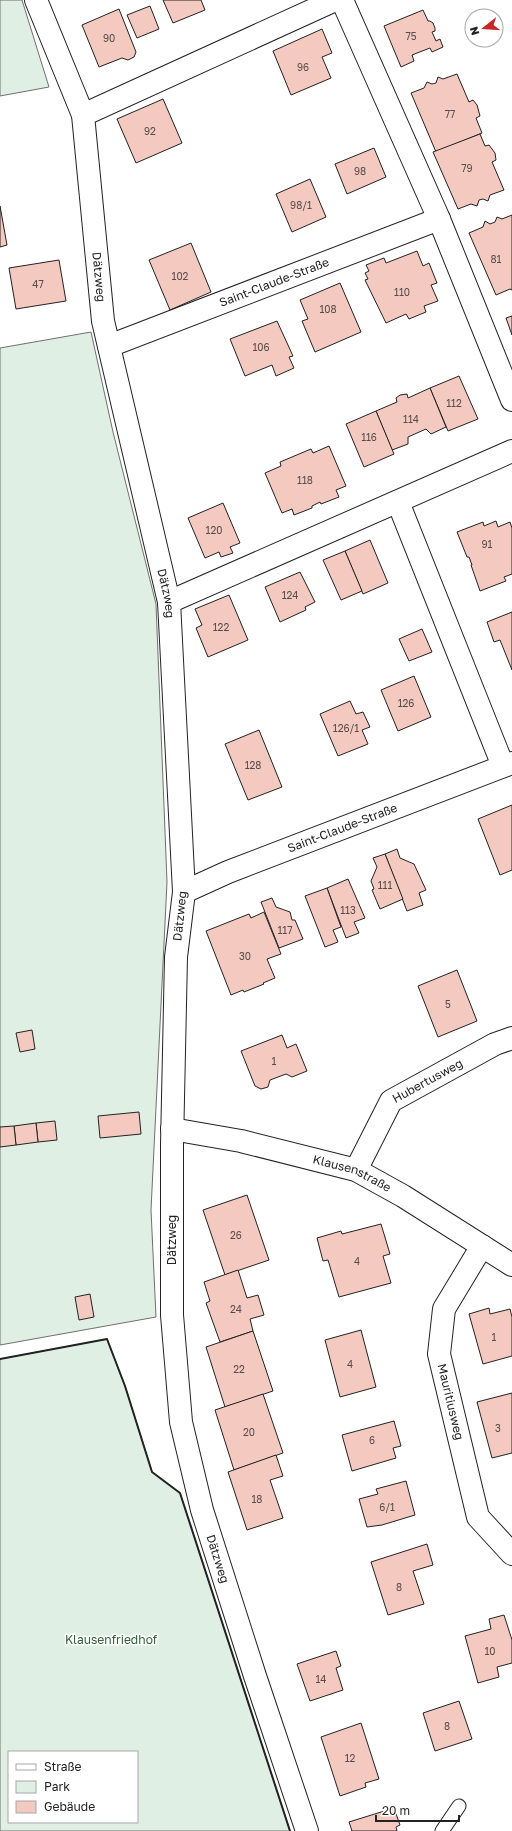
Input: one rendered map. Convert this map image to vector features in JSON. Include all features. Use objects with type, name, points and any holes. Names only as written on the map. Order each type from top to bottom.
[{"type":"street","name":"Dätzweg","points":[[36,0],[83,115],[103,321],[169,602],[184,892],[176,957],[172,1129],[172,1315],[181,1422],[202,1510],[255,1676],[307,1831]]},
{"type":"street","points":[[83,115],[335,0]]},
{"type":"street","points":[[342,0],[440,219],[512,400]]},
{"type":"street","name":"Saint-Claude-Straße","points":[[109,346],[440,219]]},
{"type":"street","points":[[169,602],[512,451]]},
{"type":"street","name":"Saint-Claude-Straße","points":[[184,892],[228,872],[507,765],[398,502]]},
{"type":"street","name":"Hubertusweg","points":[[356,1170],[391,1101],[495,1044],[512,1038]]},
{"type":"street","name":"Klausenstraße","points":[[172,1129],[240,1141],[356,1170],[403,1196],[512,1265]]},
{"type":"street","name":"Mauritiusweg","points":[[482,1246],[444,1309],[438,1354],[478,1517],[512,1554]]},
{"type":"lane","points":[[442,1831],[459,1806]]},
{"type":"green space","points":[[0,0],[22,0],[49,87],[0,96]]},
{"type":"green space","points":[[91,332],[113,432],[156,604],[167,882],[151,1210],[156,1317],[0,1345],[0,348]]},
{"type":"green space","name":"Klausenfriedhof","points":[[107,1339],[125,1386],[152,1472],[180,1493],[290,1831],[0,1831],[0,1359]]},
{"type":"building","points":[[163,0],[201,0],[205,10],[173,23]]},
{"type":"building","points":[[150,6],[159,29],[137,38],[127,15]]},
{"type":"building","points":[[119,9],[136,52],[134,57],[128,60],[122,58],[99,67],[82,25]]},
{"type":"building","points":[[423,10],[428,21],[433,23],[435,31],[432,32],[436,41],[440,39],[443,47],[432,52],[430,48],[412,55],[414,61],[401,67],[384,26]]},
{"type":"building","points":[[322,29],[332,53],[322,57],[331,78],[291,95],[273,51]]},
{"type":"building","points":[[457,74],[469,102],[473,100],[477,105],[480,116],[476,118],[482,133],[436,152],[411,93],[424,88],[427,82],[432,84],[436,83],[438,77],[443,79]]},
{"type":"building","points":[[163,99],[182,143],[136,163],[117,119]]},
{"type":"building","points":[[480,134],[485,146],[489,145],[495,153],[496,160],[492,162],[504,190],[490,195],[488,201],[483,199],[479,200],[477,206],[471,204],[458,209],[433,152]]},
{"type":"building","points":[[374,148],[386,177],[347,194],[335,164]]},
{"type":"building","points":[[310,179],[326,217],[292,232],[276,194]]},
{"type":"building","points":[[0,206],[7,245],[0,247]]},
{"type":"building","points":[[512,215],[512,290],[510,289],[496,295],[469,233],[483,227],[485,221],[490,224],[495,222],[497,217],[502,219]]},
{"type":"building","points":[[191,243],[211,292],[170,310],[149,260]]},
{"type":"building","points":[[417,251],[423,266],[429,263],[437,283],[431,285],[438,301],[424,306],[426,312],[409,319],[406,314],[386,323],[365,280],[368,279],[365,273],[369,271],[366,265],[384,258],[386,263]]},
{"type":"building","points":[[59,260],[66,301],[16,309],[9,268]]},
{"type":"building","points":[[340,283],[361,332],[315,352],[302,321],[308,319],[300,300]]},
{"type":"building","points":[[512,316],[512,335],[506,318]]},
{"type":"building","points":[[277,321],[293,356],[289,357],[294,368],[276,376],[272,365],[245,376],[230,339]]},
{"type":"building","points":[[459,376],[478,419],[448,431],[430,388]]},
{"type":"building","points":[[430,388],[446,427],[431,434],[426,429],[408,437],[408,444],[392,450],[376,411],[397,402],[396,398],[400,395],[407,394],[408,398]]},
{"type":"building","points":[[376,411],[394,454],[364,467],[346,424]]},
{"type":"building","points":[[329,446],[346,486],[336,490],[339,497],[321,504],[320,502],[312,506],[312,508],[294,515],[292,509],[282,513],[265,473],[281,466],[280,462],[311,449],[313,453]]},
{"type":"building","points":[[223,503],[240,543],[230,547],[233,553],[221,557],[219,552],[205,558],[188,518]]},
{"type":"building","points":[[496,521],[498,527],[510,522],[512,528],[512,574],[504,577],[506,581],[480,591],[469,557],[467,557],[457,532],[483,522],[484,526]]},
{"type":"building","points":[[370,540],[388,583],[363,594],[345,551]]},
{"type":"building","points":[[345,551],[362,591],[341,600],[323,560]]},
{"type":"building","points":[[300,572],[315,602],[305,607],[306,610],[280,622],[265,587]]},
{"type":"building","points":[[229,595],[248,640],[208,657],[196,628],[202,625],[195,609]]},
{"type":"building","points":[[512,612],[512,670],[500,640],[494,642],[487,622]]},
{"type":"building","points":[[422,629],[432,652],[409,661],[399,639]]},
{"type":"building","points":[[414,676],[431,717],[398,731],[381,690]]},
{"type":"building","points":[[350,701],[356,714],[363,712],[370,727],[362,730],[368,744],[338,756],[320,714]]},
{"type":"building","points":[[259,730],[282,787],[248,800],[225,744]]},
{"type":"building","points":[[512,805],[512,870],[500,875],[478,819]]},
{"type":"building","points":[[397,849],[400,858],[414,864],[426,890],[419,893],[423,905],[407,911],[385,854]]},
{"type":"building","points":[[385,854],[403,899],[380,909],[372,890],[374,889],[371,881],[377,867],[373,858]]},
{"type":"building","points":[[348,879],[365,918],[354,922],[359,933],[346,938],[327,888]]},
{"type":"building","points":[[327,888],[341,927],[333,930],[338,942],[325,947],[305,896]]},
{"type":"building","points":[[272,898],[276,907],[290,912],[292,920],[295,920],[303,939],[279,948],[261,902]]},
{"type":"building","points":[[264,912],[281,954],[267,959],[275,978],[244,992],[243,990],[231,995],[206,931],[249,914],[251,918]]},
{"type":"building","points":[[457,970],[477,1021],[438,1037],[418,986]]},
{"type":"building","points":[[32,1030],[35,1049],[20,1052],[16,1033]]},
{"type":"building","points":[[282,1035],[287,1048],[296,1044],[307,1071],[292,1077],[286,1074],[270,1080],[268,1087],[261,1089],[255,1086],[241,1051]]},
{"type":"building","points":[[139,1112],[141,1134],[100,1138],[98,1116]]},
{"type":"building","points":[[55,1121],[57,1140],[38,1142],[36,1123]]},
{"type":"building","points":[[36,1123],[38,1142],[16,1145],[14,1126]]},
{"type":"building","points":[[14,1126],[16,1145],[0,1147],[0,1127]]},
{"type":"building","points":[[247,1195],[269,1260],[225,1275],[203,1210]]},
{"type":"building","points":[[381,1224],[390,1254],[383,1256],[391,1283],[339,1297],[328,1260],[323,1261],[317,1238],[341,1231],[342,1234]]},
{"type":"building","points":[[238,1270],[247,1298],[258,1295],[264,1315],[250,1319],[253,1331],[220,1342],[206,1303],[210,1301],[204,1282]]},
{"type":"building","points":[[90,1294],[94,1317],[79,1320],[75,1297]]},
{"type":"building","points":[[489,1308],[490,1314],[510,1309],[512,1317],[512,1356],[483,1364],[469,1314]]},
{"type":"building","points":[[361,1330],[376,1387],[340,1397],[325,1340]]},
{"type":"building","points":[[253,1331],[273,1391],[225,1407],[206,1347]]},
{"type":"building","points":[[512,1393],[512,1453],[492,1458],[477,1402]]},
{"type":"building","points":[[263,1394],[283,1453],[234,1470],[215,1410]]},
{"type":"building","points":[[394,1421],[401,1446],[393,1448],[396,1458],[352,1471],[342,1435]]},
{"type":"building","points":[[276,1455],[283,1476],[270,1480],[283,1518],[247,1530],[228,1472]]},
{"type":"building","points":[[406,1481],[415,1515],[382,1525],[367,1527],[359,1499],[378,1494],[376,1489]]},
{"type":"building","points":[[427,1544],[433,1565],[413,1571],[424,1604],[388,1615],[371,1562]]},
{"type":"building","points":[[504,1615],[512,1640],[512,1663],[497,1667],[499,1677],[478,1683],[465,1636],[491,1629],[489,1619]]},
{"type":"building","points":[[336,1651],[341,1666],[336,1668],[343,1690],[310,1701],[297,1664]]},
{"type":"building","points":[[459,1701],[472,1739],[435,1751],[423,1713]]},
{"type":"building","points":[[361,1723],[379,1779],[365,1783],[366,1787],[340,1796],[321,1737]]},
{"type":"building","points":[[394,1808],[400,1825],[396,1827],[397,1831],[352,1831],[349,1822]]},
{"type":"wall","points":[[0,1359],[107,1339],[125,1386],[152,1472],[180,1493],[290,1831]]}]
